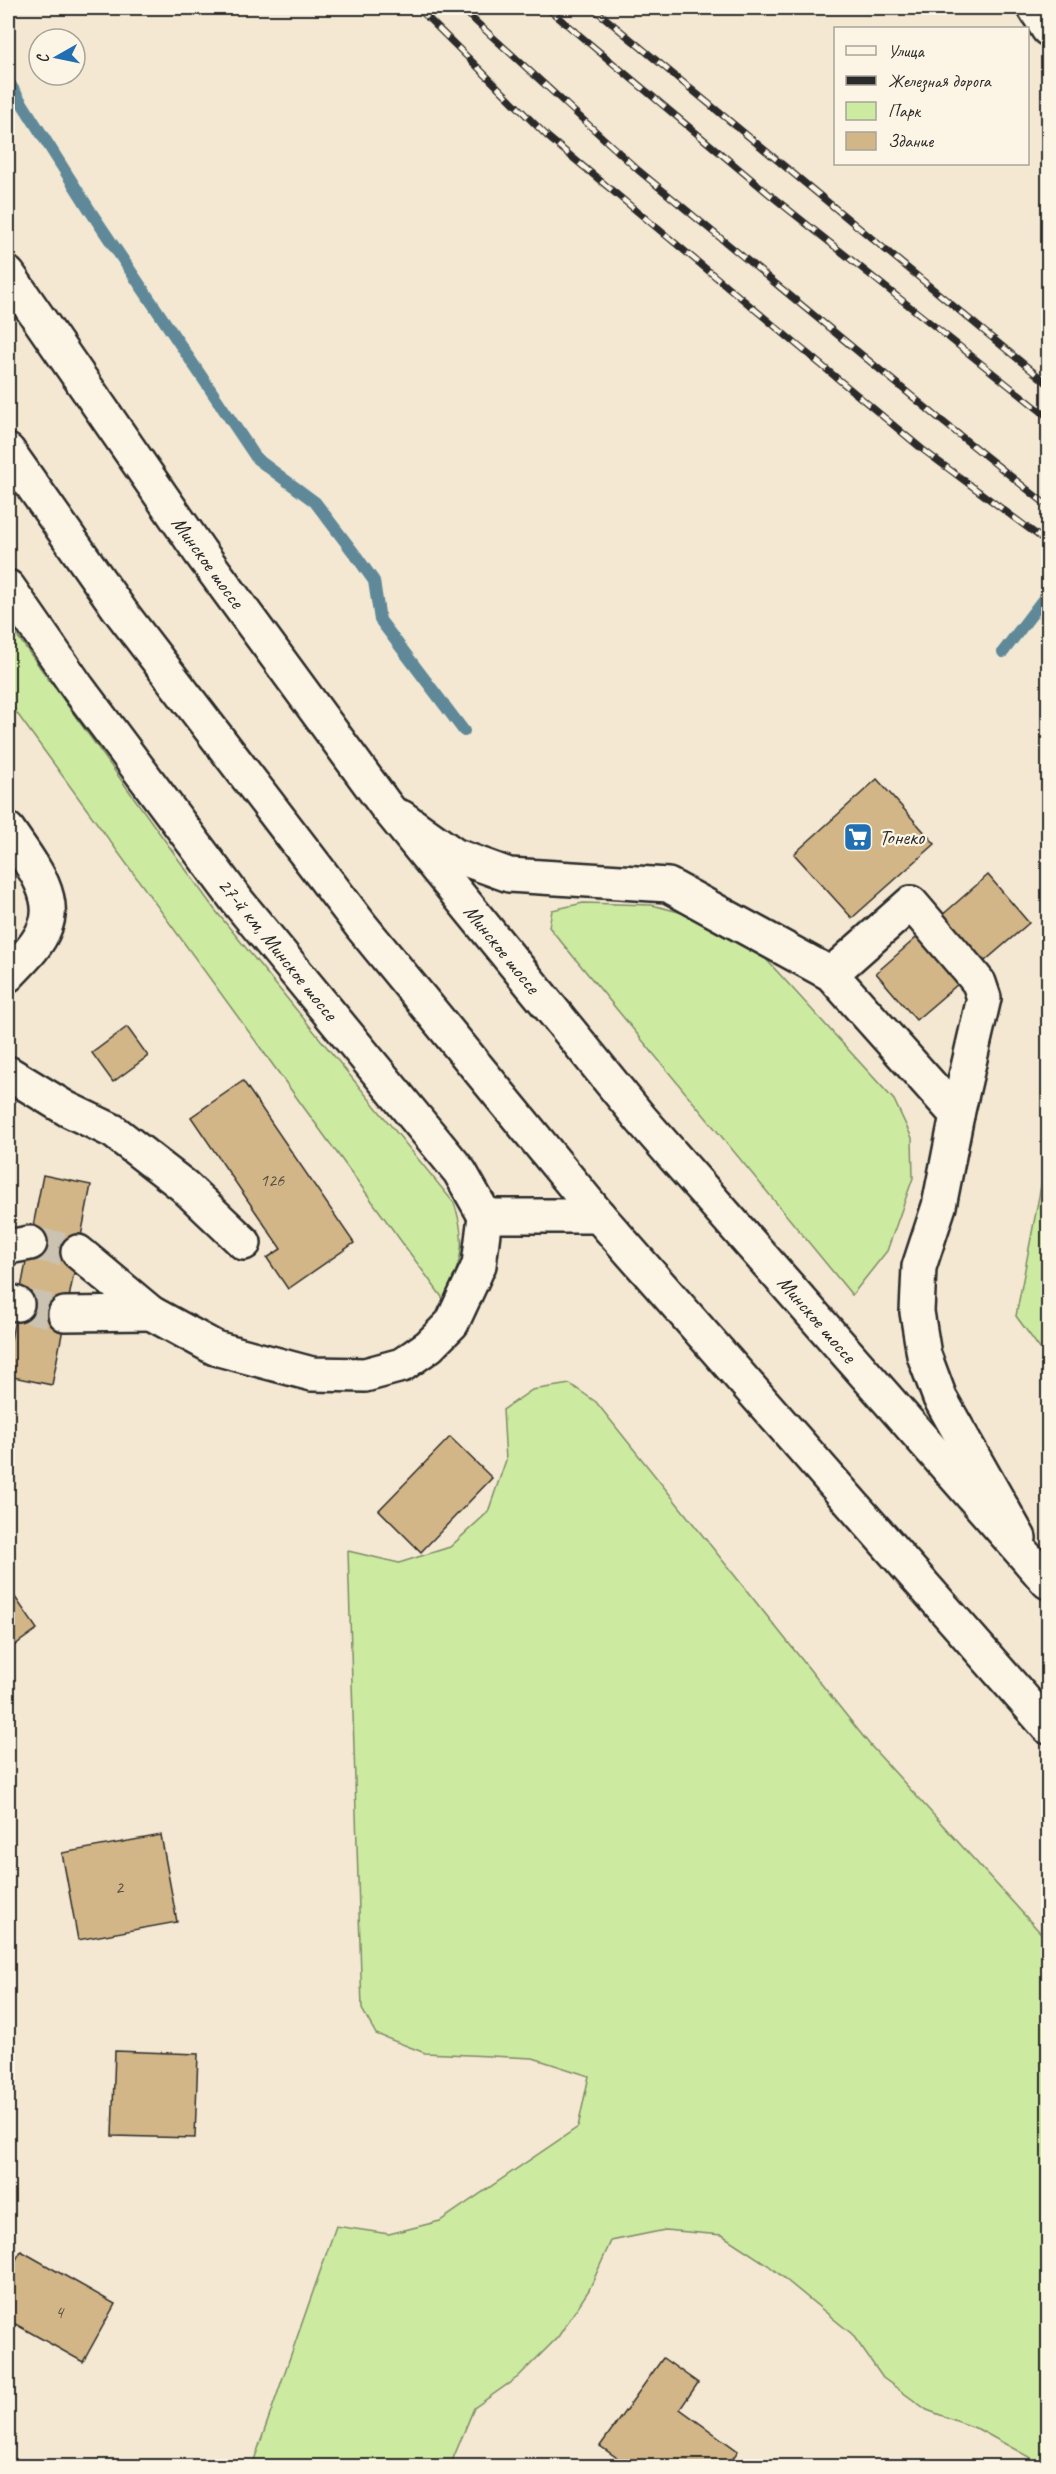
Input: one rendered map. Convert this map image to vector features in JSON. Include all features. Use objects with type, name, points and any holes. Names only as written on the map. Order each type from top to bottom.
[{"type":"main road","points":[[1035,8],[1048,29]]},
{"type":"main road","name":"Минское шоссе","points":[[8,274],[200,552],[386,806],[641,1119],[1042,1575]]},
{"type":"main road","points":[[8,451],[121,612],[362,927],[599,1216],[1048,1727]]},
{"type":"main road","name":"27-й км, Минское шоссе","points":[[8,587],[78,688],[238,902],[460,1172],[485,1216]]},
{"type":"main road","points":[[386,806],[454,855],[509,875],[668,885],[831,974],[957,1115]]},
{"type":"main road","points":[[8,830],[38,877],[48,902],[46,926],[42,934],[37,943],[8,975]]},
{"type":"main road","points":[[831,974],[911,903],[979,983],[984,998],[939,1206],[920,1267],[917,1312],[924,1355],[940,1398],[1042,1575]]},
{"type":"main road","points":[[8,1073],[67,1109],[113,1131],[184,1186],[244,1243]]},
{"type":"main road","points":[[78,1252],[151,1313],[215,1348],[312,1374],[365,1375],[402,1365],[429,1346],[452,1323],[479,1265],[485,1216],[599,1216]]},
{"type":"main road","points":[[66,1314],[151,1313]]},
{"type":"green space","points":[[8,623],[215,910],[454,1203],[461,1230],[461,1253],[455,1275],[444,1300],[8,701]]},
{"type":"green space","points":[[583,903],[652,905],[698,917],[731,932],[764,957],[894,1100],[912,1138],[913,1178],[887,1251],[852,1295],[549,927],[552,910]]},
{"type":"green space","points":[[1048,1158],[1048,1360],[1016,1316]]},
{"type":"green space","points":[[570,1384],[596,1402],[870,1745],[1048,1941],[1048,2466],[1037,2466],[1029,2457],[978,2429],[927,2410],[883,2378],[852,2334],[768,2265],[722,2235],[665,2230],[611,2241],[589,2290],[558,2337],[518,2377],[474,2408],[450,2466],[252,2466],[336,2226],[389,2234],[440,2221],[578,2127],[589,2076],[533,2058],[425,2053],[376,2034],[362,2009],[348,1551],[399,1563],[450,1547],[488,1512],[506,1460],[503,1410],[532,1390]]},
{"type":"building","points":[[877,779],[935,844],[852,918],[794,854]]},
{"type":"building","points":[[8,868],[12,894],[8,910]]},
{"type":"building","points":[[988,875],[1029,923],[916,1020],[876,973]]},
{"type":"building","points":[[127,1027],[148,1056],[113,1082],[92,1053]]},
{"type":"building","points":[[243,1081],[354,1243],[288,1289],[267,1258],[281,1249],[191,1117]]},
{"type":"building","points":[[43,1175],[91,1185],[52,1385],[8,1376],[8,1355]]},
{"type":"building","points":[[450,1437],[492,1478],[421,1552],[379,1510]]},
{"type":"building","points":[[8,1587],[37,1629],[8,1650]]},
{"type":"building","points":[[161,1835],[177,1922],[78,1940],[62,1853]]},
{"type":"building","points":[[115,2051],[198,2054],[195,2138],[112,2136]]},
{"type":"building","points":[[21,2251],[115,2304],[83,2362],[8,2320],[8,2274]]},
{"type":"building","points":[[663,2358],[698,2383],[680,2409],[738,2451],[728,2466],[629,2466],[600,2446]]},
{"type":"waterway","points":[[8,81],[91,212],[257,459],[315,502],[357,557],[374,581],[380,620],[464,731]]},
{"type":"waterway","points":[[1003,652],[1048,593]]},
{"type":"tunnel","points":[[30,1243],[78,1252]]},
{"type":"tunnel","points":[[17,1304],[65,1314]]},
{"type":"railway","points":[[418,8],[548,137],[922,449],[1048,543]]},
{"type":"railway","points":[[461,8],[638,170],[1048,506]]},
{"type":"railway","points":[[547,8],[769,194],[1048,417]]},
{"type":"railway","points":[[593,8],[1048,384]]},
{"type":"place","name":"Тонеко","points":[[858,837]]}]
